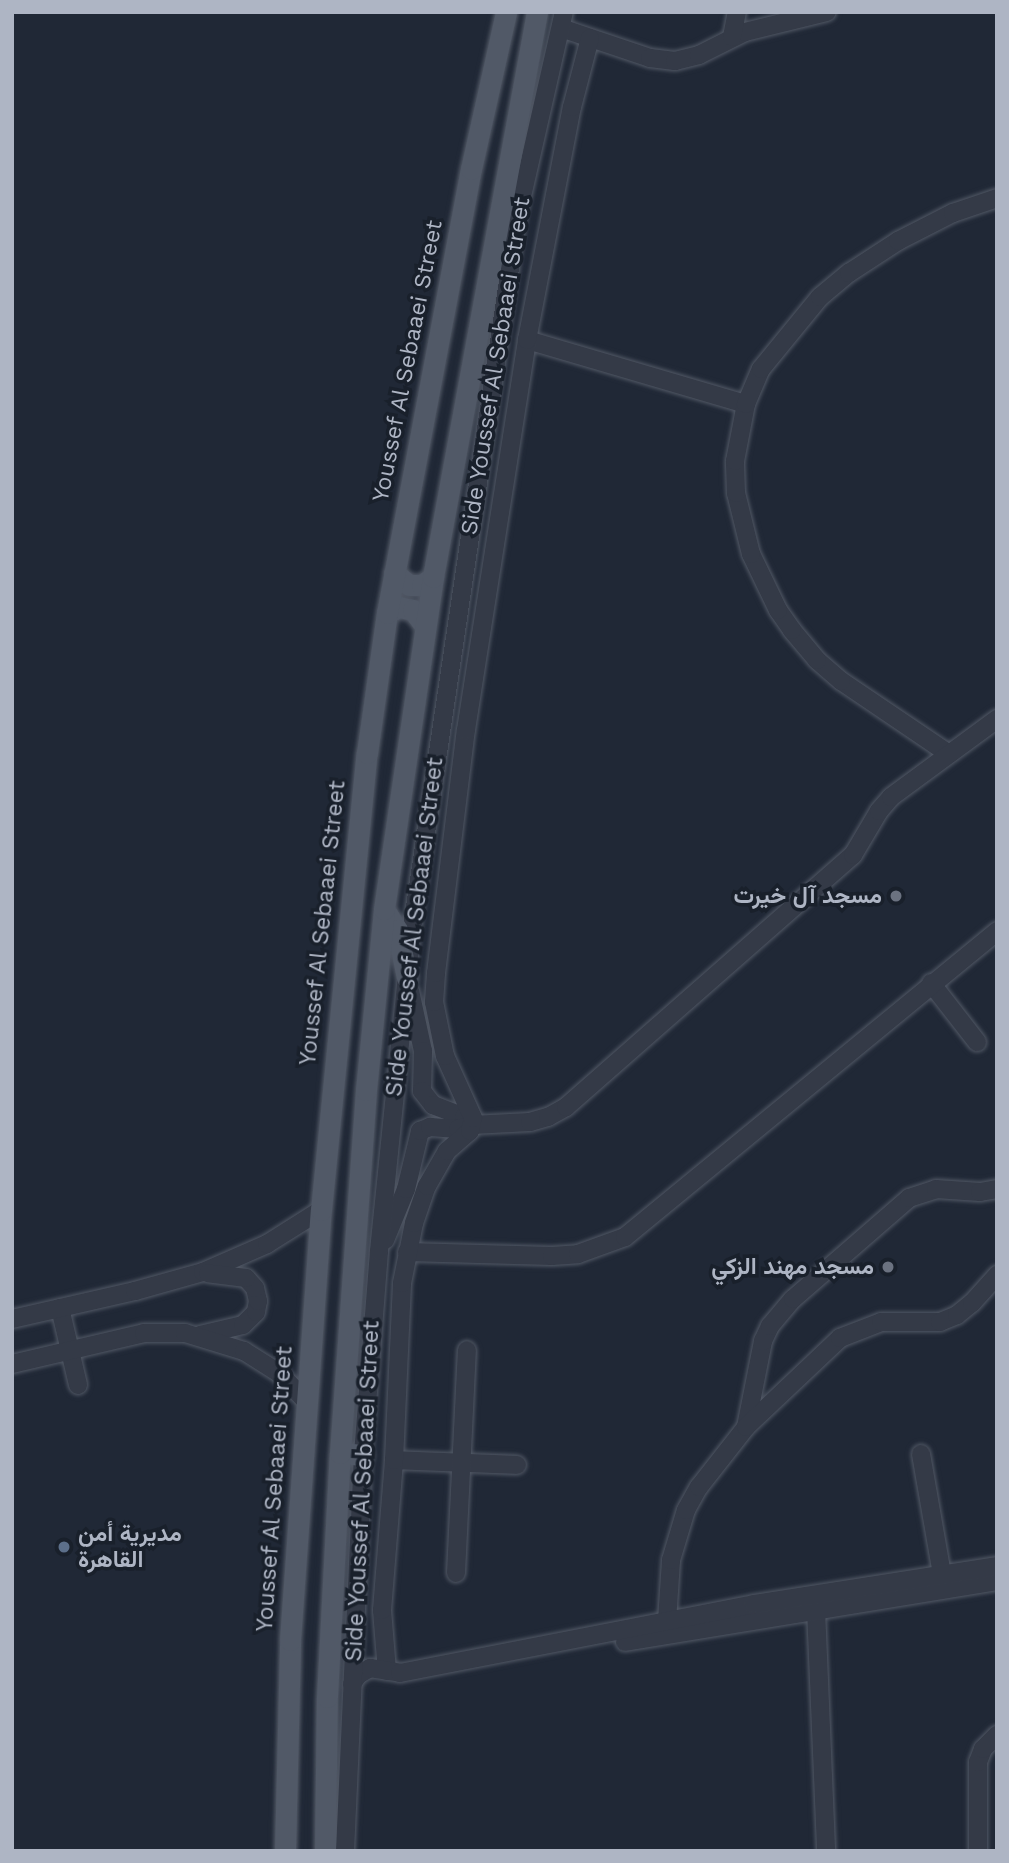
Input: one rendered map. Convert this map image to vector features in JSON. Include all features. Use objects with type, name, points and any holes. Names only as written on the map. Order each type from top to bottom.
[{"type":"main road","name":"Youssef Al Sebaaei Street","points":[[285,1851],[290,1640],[321,1210],[367,752],[394,573],[471,169],[506,12]]},
{"type":"main road","points":[[325,1851],[327,1697],[340,1454],[366,1090],[384,909],[433,578],[537,12]]},
{"type":"main road","points":[[394,573],[409,585],[422,585],[433,578]]},
{"type":"main road","points":[[387,613],[399,607],[413,610],[425,626]]},
{"type":"main road","points":[[384,909],[397,930],[407,978]]},
{"type":"main road","points":[[340,1454],[363,1455]]},
{"type":"street","points":[[732,37],[737,12]]},
{"type":"street","points":[[563,20],[590,38],[650,58],[675,61],[699,55],[732,37],[827,12]]},
{"type":"street","name":"Side Youssef Al Sebaaei Street","points":[[345,1851],[363,1455],[379,1251],[423,836],[518,214],[563,20]]},
{"type":"street","points":[[387,1671],[382,1610],[394,1460],[400,1316],[407,1252],[421,1200],[433,1174],[447,1151],[466,1136],[472,1125],[471,1111],[457,1088],[445,1056],[434,988],[466,730],[527,340],[572,107],[590,38]]},
{"type":"street","points":[[950,754],[841,681],[817,660],[778,610],[751,554],[736,493],[736,461],[746,404],[761,369],[820,297],[849,272],[925,226],[997,198]]},
{"type":"street","points":[[527,340],[746,404]]},
{"type":"street","points":[[379,1251],[406,1189],[420,1130],[430,1127],[463,1129],[472,1125],[539,1121],[566,1107],[846,862],[864,841],[884,803],[997,719]]},
{"type":"street","points":[[407,1252],[552,1256],[590,1251],[625,1237],[997,931]]},
{"type":"street","points":[[407,978],[423,1051],[422,1091],[433,1105],[464,1117],[472,1125]]},
{"type":"street","points":[[931,983],[977,1042]]},
{"type":"street","points":[[746,1427],[763,1341],[770,1325],[793,1300],[909,1198],[936,1189],[980,1192],[997,1189]]},
{"type":"street","points":[[12,1319],[135,1292],[203,1272],[267,1244],[321,1210]]},
{"type":"street","points":[[197,1335],[243,1325],[256,1312],[258,1301],[255,1288],[246,1278],[203,1272]]},
{"type":"street","points":[[667,1621],[671,1560],[687,1510],[699,1487],[746,1427],[840,1338],[881,1322],[940,1322],[957,1315],[972,1303],[997,1275]]},
{"type":"street","points":[[60,1308],[78,1385]]},
{"type":"street","points":[[12,1364],[144,1333],[197,1335],[225,1343],[262,1361],[287,1380],[308,1403]]},
{"type":"street","points":[[456,1573],[467,1350]]},
{"type":"street","points":[[921,1454],[942,1574]]},
{"type":"street","points":[[394,1460],[517,1465]]},
{"type":"street","points":[[352,1684],[358,1675],[370,1668],[400,1673],[667,1621],[997,1566]]},
{"type":"street","points":[[625,1642],[997,1581]]},
{"type":"street","points":[[816,1609],[826,1851]]},
{"type":"street","points":[[978,1851],[978,1762],[987,1743],[997,1735]]},
{"type":"place","name":"مسجد آل خيرت","points":[[896,896]]},
{"type":"place","name":"مسجد مهند الزكي","points":[[888,1267]]},
{"type":"place","name":"مديرية أمن القاهرة","points":[[64,1547]]}]
